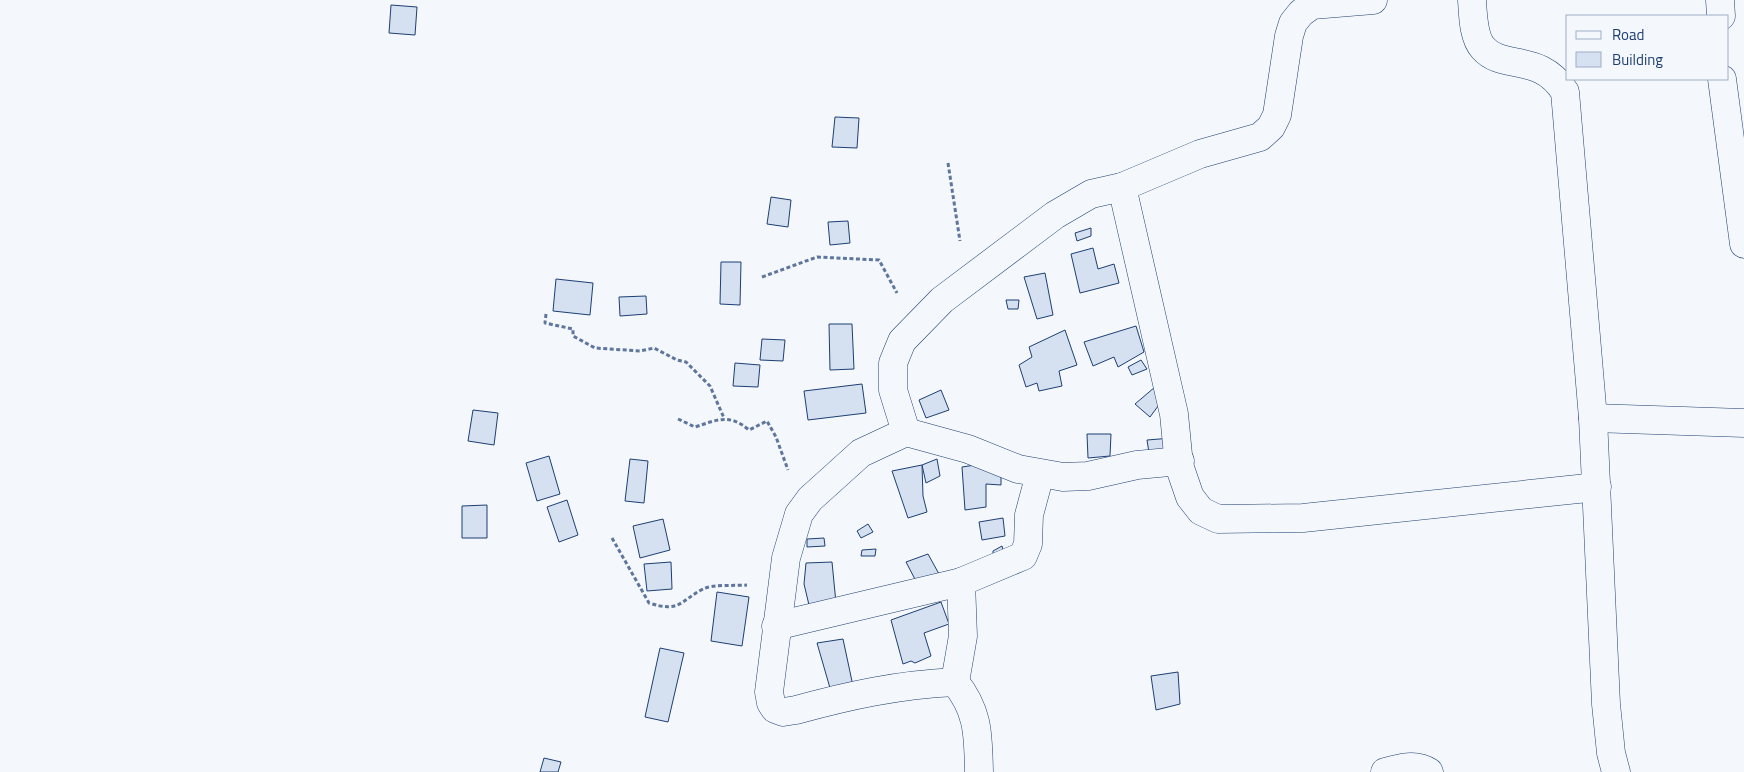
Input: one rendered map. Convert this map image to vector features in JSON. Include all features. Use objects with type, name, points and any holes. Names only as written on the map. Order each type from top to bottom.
[{"type":"street","points":[[906,432],[893,390],[894,363],[902,341],[942,300],[1054,215],[1091,194],[1122,188],[1200,154],[1260,137],[1271,127],[1277,115],[1289,36],[1293,23],[1301,13],[1312,5],[1373,0]]},
{"type":"street","points":[[1472,0],[1475,25],[1482,47],[1489,54],[1544,70],[1556,78],[1565,92],[1593,418],[1606,704],[1611,753],[1616,772]]},
{"type":"street","points":[[1720,0],[1720,15]]},
{"type":"street","points":[[1722,80],[1744,244]]},
{"type":"street","points":[[1122,188],[1174,414],[1180,461],[1190,497],[1201,511],[1218,519],[1303,518],[1597,487]]},
{"type":"street","points":[[1593,418],[1744,423]]},
{"type":"street","points":[[954,682],[908,684],[783,712],[775,710],[771,703],[769,692],[782,583],[792,534],[799,514],[810,499],[861,453],[906,432],[960,446],[1018,469],[1063,477],[1088,476],[1137,465],[1180,461]]},
{"type":"street","points":[[776,626],[961,582],[1016,560],[1026,551],[1029,516],[1040,474]]},
{"type":"street","points":[[954,682],[963,636],[961,582]]},
{"type":"street","points":[[954,682],[968,699],[976,722],[979,772]]},
{"type":"street","points":[[1385,772],[1412,766],[1429,772]]},
{"type":"path","points":[[948,162],[964,267],[978,272]]},
{"type":"path","points":[[762,277],[817,256],[878,260],[915,327]]},
{"type":"path","points":[[546,314],[545,323],[573,329],[573,336],[595,348],[640,351],[654,348],[677,360],[686,362],[710,386],[724,418]]},
{"type":"path","points":[[678,419],[695,427],[724,418],[740,422],[749,430],[766,421],[776,437],[795,490],[810,499]]},
{"type":"path","points":[[612,538],[649,603],[661,607],[681,605],[704,589],[782,583]]},
{"type":"building","points":[[391,5],[417,7],[415,35],[389,33]]},
{"type":"building","points":[[835,117],[859,118],[857,148],[832,147]]},
{"type":"building","points":[[771,197],[791,200],[788,227],[767,224]]},
{"type":"building","points":[[848,221],[850,243],[830,245],[828,222]]},
{"type":"building","points":[[1091,228],[1091,236],[1077,241],[1075,233]]},
{"type":"building","points":[[1093,248],[1098,269],[1114,264],[1119,283],[1080,293],[1071,254]]},
{"type":"building","points":[[721,262],[741,262],[740,305],[720,304]]},
{"type":"building","points":[[1045,273],[1053,315],[1037,319],[1024,277]]},
{"type":"building","points":[[556,279],[593,283],[590,315],[553,311]]},
{"type":"building","points":[[646,296],[647,314],[620,316],[619,297]]},
{"type":"building","points":[[1006,300],[1019,300],[1018,309],[1008,309]]},
{"type":"building","points":[[829,324],[852,324],[854,369],[830,370]]},
{"type":"building","points":[[1136,326],[1144,352],[1118,367],[1114,357],[1093,366],[1084,342]]},
{"type":"building","points":[[1065,330],[1077,365],[1059,371],[1062,386],[1039,391],[1037,383],[1026,387],[1019,365],[1032,357],[1029,347]]},
{"type":"building","points":[[762,339],[785,340],[783,361],[760,360]]},
{"type":"building","points":[[1141,360],[1147,369],[1132,375],[1128,367]]},
{"type":"building","points":[[735,363],[760,365],[758,387],[733,386]]},
{"type":"building","points":[[862,384],[866,413],[808,420],[804,391]]},
{"type":"building","points":[[1155,387],[1164,398],[1150,417],[1135,404]]},
{"type":"building","points":[[941,390],[949,410],[926,418],[919,400]]},
{"type":"building","points":[[473,410],[498,413],[494,445],[468,441]]},
{"type":"building","points":[[1087,434],[1111,434],[1110,456],[1088,458]]},
{"type":"building","points":[[1172,438],[1175,456],[1150,459],[1147,440]]},
{"type":"building","points":[[549,456],[560,494],[537,501],[526,463]]},
{"type":"building","points":[[630,459],[648,461],[644,503],[625,501]]},
{"type":"building","points":[[937,459],[940,476],[926,483],[922,465]]},
{"type":"building","points":[[982,464],[1001,472],[1001,485],[986,484],[986,507],[965,510],[962,467]]},
{"type":"building","points":[[922,465],[923,496],[927,512],[908,518],[892,471]]},
{"type":"building","points":[[567,500],[578,535],[559,542],[547,507]]},
{"type":"building","points":[[487,505],[487,538],[462,538],[462,506]]},
{"type":"building","points":[[1003,518],[1005,536],[982,540],[979,522]]},
{"type":"building","points":[[663,519],[670,550],[640,558],[633,526]]},
{"type":"building","points":[[868,524],[873,532],[861,538],[857,531]]},
{"type":"building","points":[[824,538],[825,546],[807,547],[807,539]]},
{"type":"building","points":[[1002,546],[1004,554],[993,558],[993,551]]},
{"type":"building","points":[[876,549],[875,556],[861,556],[862,550]]},
{"type":"building","points":[[928,554],[939,574],[917,583],[906,562]]},
{"type":"building","points":[[671,562],[672,589],[647,591],[644,564]]},
{"type":"building","points":[[832,562],[836,603],[809,605],[804,584],[806,563]]},
{"type":"building","points":[[717,592],[749,597],[742,646],[711,641]]},
{"type":"building","points":[[941,602],[949,624],[924,633],[931,656],[915,663],[911,661],[903,664],[891,620]]},
{"type":"building","points":[[843,639],[853,686],[830,688],[817,643]]},
{"type":"building","points":[[660,648],[684,653],[668,722],[645,717]]},
{"type":"building","points":[[1178,672],[1180,704],[1156,710],[1151,676]]},
{"type":"building","points":[[544,758],[561,762],[558,772],[540,772]]}]
